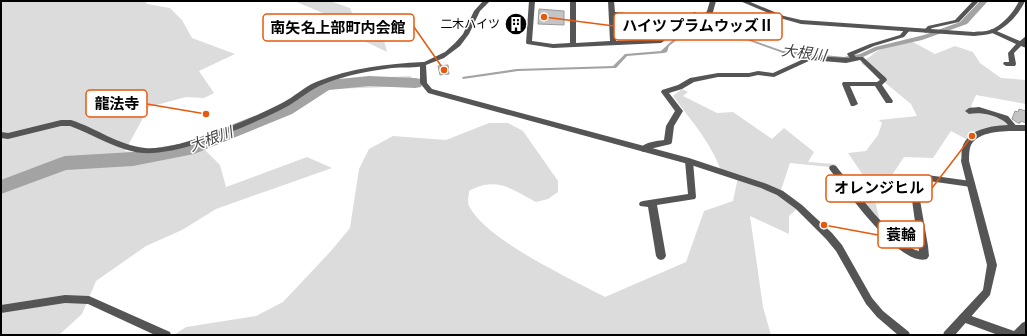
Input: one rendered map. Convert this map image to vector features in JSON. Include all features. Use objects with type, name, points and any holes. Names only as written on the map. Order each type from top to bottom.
[{"type":"street","points":[[1,135],[8,136],[61,123],[71,124],[128,149],[148,151],[196,141],[257,118],[296,99],[318,84],[346,74],[376,67],[423,64],[442,57],[459,44],[465,36],[479,7],[485,1]]},
{"type":"street","points":[[532,1],[529,43],[553,46],[661,41],[657,17],[612,14]]},
{"type":"street","points":[[573,1],[573,45]]},
{"type":"street","points":[[611,1],[613,43]]},
{"type":"street","points":[[706,16],[710,12],[713,1]]},
{"type":"street","points":[[743,1],[782,17],[801,22],[862,25],[950,33],[974,34],[992,32],[1023,45]]},
{"type":"street","points":[[928,31],[930,28],[957,21],[976,1]]},
{"type":"street","points":[[992,32],[1020,8],[1022,1]]},
{"type":"street","points":[[694,14],[706,16],[728,25],[751,28]]},
{"type":"street","points":[[643,149],[652,145],[668,142],[670,126],[678,111],[665,92],[680,87],[692,80],[718,75],[749,75],[758,73],[774,75],[810,58],[846,61],[872,44],[902,36],[906,34],[907,30]]},
{"type":"street","points":[[1013,65],[1011,53],[1023,45],[1026,38]]},
{"type":"street","points":[[852,57],[861,58],[884,80],[877,84],[845,84],[854,104]]},
{"type":"street","points":[[423,64],[422,83],[430,91],[689,162],[764,186],[780,193],[799,207],[829,236],[839,248],[869,301],[880,314],[905,335]]},
{"type":"street","points":[[877,84],[889,101]]},
{"type":"street","points":[[841,91],[848,92]]},
{"type":"street","points":[[969,111],[979,110],[1005,118],[1014,128]]},
{"type":"street","points":[[948,335],[987,292],[992,265],[965,161],[966,147],[975,137],[984,132],[1026,128]]},
{"type":"street","points":[[661,256],[648,203],[692,197],[689,162]]},
{"type":"street","points":[[833,168],[882,229],[906,251],[917,257],[924,256],[924,246],[916,200],[927,178],[971,184]]},
{"type":"street","points":[[1,309],[64,299],[89,300],[166,335]]},
{"type":"street","points":[[963,318],[1012,335]]},
{"type":"street","points":[[1018,335],[1026,326]]},
{"type":"shaded area","points":[[1,1],[145,1],[147,4],[170,8],[182,20],[192,38],[235,54],[199,71],[214,93],[204,98],[186,97],[149,107],[125,151],[154,153],[177,148],[196,141],[220,165],[226,187],[307,157],[332,168],[216,209],[182,230],[146,246],[96,281],[82,314],[59,335],[1,335]]},
{"type":"shaded area","points":[[294,1],[330,1],[350,8],[356,24],[380,26],[387,52],[362,40],[342,23],[330,16]]},
{"type":"shaded area","points":[[980,1],[988,1],[967,24],[922,40],[878,50],[863,57],[845,59],[783,53],[744,39],[729,38],[700,30],[682,36],[669,46],[667,52],[627,56],[616,68],[518,71],[463,79],[462,77],[517,69],[613,66],[625,54],[661,51],[679,34],[701,28],[729,36],[744,37],[783,51],[844,57],[860,54],[875,47],[924,35],[960,22]]},
{"type":"shaded area","points":[[660,16],[672,16],[700,27],[677,34],[664,42]]},
{"type":"shaded area","points":[[911,41],[935,54],[955,46],[973,52],[980,63],[1001,78],[1026,80],[1026,104],[976,95],[971,106],[982,113],[1003,119],[1009,126],[984,128],[966,139],[951,131],[933,158],[904,157],[875,201],[882,229],[830,167],[790,163],[780,193],[799,207],[789,216],[789,234],[750,216],[763,307],[771,335],[174,335],[186,327],[256,316],[283,302],[331,251],[350,228],[359,169],[369,149],[393,136],[446,140],[489,123],[508,123],[523,131],[558,181],[558,192],[548,199],[536,202],[504,186],[496,184],[487,185],[469,191],[469,206],[478,219],[511,245],[531,258],[605,297],[686,262],[704,211],[733,201],[738,177],[721,171],[706,141],[673,96],[682,89],[688,92],[683,96],[717,113],[733,112],[772,139],[784,128],[814,152],[808,162],[835,164],[852,191],[866,186],[865,178],[848,153],[866,151],[878,135],[882,123],[879,120],[917,116],[911,104],[861,63],[879,50]]},
{"type":"shaded area","points":[[411,76],[413,86],[307,90],[329,80]]},
{"type":"building","points":[[539,9],[564,11],[564,25],[538,24]]},
{"type":"building","points":[[448,65],[449,74],[440,75],[438,66]]},
{"type":"building","points":[[1019,109],[1026,111],[1026,123],[1021,121],[1018,123],[1012,119],[1015,111],[1018,112]]},
{"type":"waterway","name":"大根川","points":[[1,187],[65,163],[133,159],[188,149],[286,110],[325,85],[369,81],[415,83]]},
{"type":"place","name":"ハイツ プラムウッズⅡ","points":[[544,17]]},
{"type":"place","name":"二木ハイツ","points":[[516,24]]},
{"type":"place","name":"南矢名上部町内会館","points":[[444,70]]},
{"type":"place","name":"龍法寺","points":[[206,114]]},
{"type":"place","name":"オレンジヒル","points":[[972,136]]},
{"type":"place","name":"蓑輪","points":[[824,225]]}]
